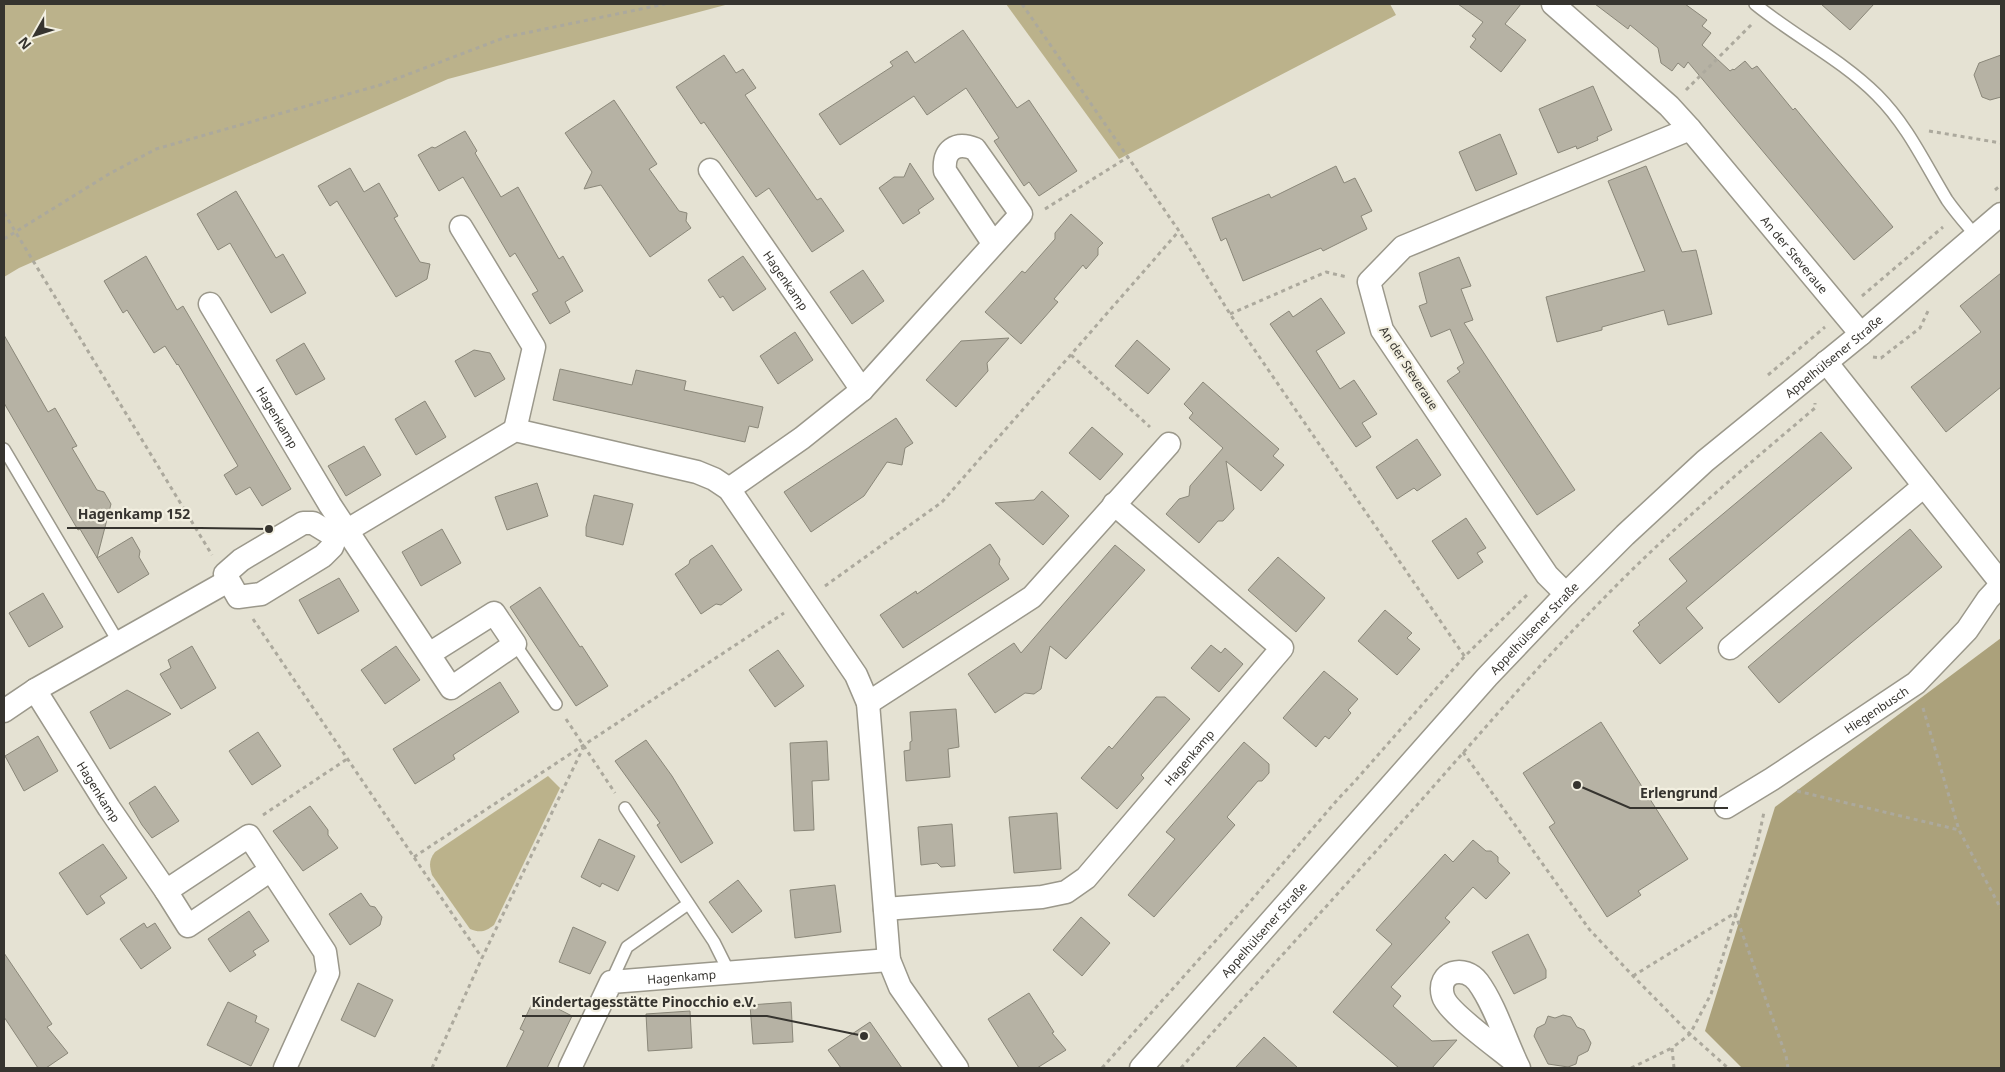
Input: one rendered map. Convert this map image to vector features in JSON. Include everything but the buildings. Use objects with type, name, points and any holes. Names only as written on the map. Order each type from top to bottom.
[{"type":"street","name":"An der Steveraue","points":[[1553,4],[1669,106],[1861,334]]},
{"type":"street","points":[[1369,282],[1403,247],[1690,129]]},
{"type":"street","points":[[729,489],[802,438],[862,390],[1021,214],[975,149],[968,146],[960,146],[952,149],[944,163],[945,171],[993,243]]},
{"type":"street","name":"Hagenkamp","points":[[710,170],[862,390]]},
{"type":"street","name":"Appelhülsener Straße","points":[[1141,1068],[1487,677],[1625,535],[1705,462],[1861,334],[2001,214]]},
{"type":"street","points":[[461,227],[534,347],[515,430],[697,472],[714,479],[729,489],[856,675],[868,703],[889,960],[900,987],[957,1068]]},
{"type":"street","name":"An der Steveraue","points":[[1369,282],[1382,330],[1548,575],[1566,594]]},
{"type":"street","name":"Hagenkamp","points":[[210,304],[330,505],[342,534],[429,654],[451,688],[516,644]]},
{"type":"street","name":"Hiegenbusch","points":[[1726,808],[1916,683],[1967,630],[2001,584],[1826,362]]},
{"type":"street","name":"Hagenkamp","points":[[230,584],[261,594],[323,556],[342,534],[515,430]]},
{"type":"street","points":[[868,703],[1032,597],[1169,444]]},
{"type":"street","points":[[1730,648],[1924,486]]},
{"type":"street","name":"Hagenkamp","points":[[885,910],[1042,897],[1066,892],[1086,878],[1282,648],[1114,504]]},
{"type":"street","name":"Hagenkamp","points":[[4,711],[35,690],[230,584],[241,560],[303,524],[313,523],[342,534]]},
{"type":"street","points":[[429,654],[494,613],[516,644]]},
{"type":"street","name":"Hagenkamp","points":[[35,690],[109,808],[188,926],[271,870]]},
{"type":"street","points":[[166,891],[249,836],[325,952],[328,973],[285,1068]]},
{"type":"street","name":"Hagenkamp","points":[[611,982],[889,960]]},
{"type":"street","points":[[570,1068],[611,982]]},
{"type":"lane","points":[[1759,7],[1855,75],[1878,96],[1902,124],[1948,201],[1976,236]]},
{"type":"lane","points":[[4,449],[119,643]]},
{"type":"lane","points":[[516,644],[556,704]]},
{"type":"lane","name":"Hagenkamp","points":[[625,808],[714,942],[729,972]]},
{"type":"lane","points":[[611,982],[627,947],[688,904]]},
{"type":"path","points":[[4,239],[109,174],[156,149],[380,85],[506,37],[665,4]]},
{"type":"path","points":[[1022,4],[1179,231],[1230,314],[1464,657]]},
{"type":"path","points":[[1669,106],[1749,29],[1759,7]]},
{"type":"path","points":[[1902,124],[1945,135],[2001,143]]},
{"type":"path","points":[[1021,214],[1040,212],[1128,157]]},
{"type":"path","points":[[4,213],[230,584],[482,958]]},
{"type":"path","points":[[1921,247],[1958,214]]},
{"type":"path","points":[[414,857],[805,599],[942,502],[1179,231]]},
{"type":"path","points":[[1230,314],[1326,272],[1369,282]]},
{"type":"path","points":[[1864,356],[1881,358],[1920,328],[1929,309]]},
{"type":"path","points":[[1071,356],[1169,444]]},
{"type":"path","points":[[1181,1068],[1517,690],[1605,596],[1725,484],[1814,408]]},
{"type":"path","points":[[1916,683],[1959,830],[2001,909]]},
{"type":"path","points":[[556,704],[625,808]]},
{"type":"path","points":[[432,1068],[482,958],[584,746]]},
{"type":"path","points":[[1463,752],[1589,929],[1632,976],[1690,1034],[1728,1068]]},
{"type":"path","points":[[249,836],[258,819],[347,759]]},
{"type":"path","points":[[1631,1068],[1672,1048],[1690,1034],[1711,994],[1756,850],[1772,779],[1800,792],[1959,830]]},
{"type":"path","points":[[1632,976],[1735,913]]},
{"type":"path","points":[[1735,913],[1786,1056],[1788,1068]]},
{"type":"path","points":[[1672,1048],[1674,1068]]},
{"type":"shaded area","points":[[4,4],[729,4],[448,79],[19,268],[4,277]]},
{"type":"shaded area","points":[[1006,4],[1390,4],[1396,15],[1119,159]]},
{"type":"shaded area","points":[[2001,638],[2001,1068],[1742,1068],[1705,1031],[1775,807]]},
{"type":"shaded area","points":[[548,776],[560,788],[494,925],[482,931],[470,929],[432,875],[430,865],[435,852]]},
{"type":"place","name":"Hagenkamp 152","points":[[269,529]]},
{"type":"place","name":"Erlengrund","points":[[1577,785]]},
{"type":"place","name":"Kindertagesstätte Pinocchio e.V.","points":[[864,1036]]}]
